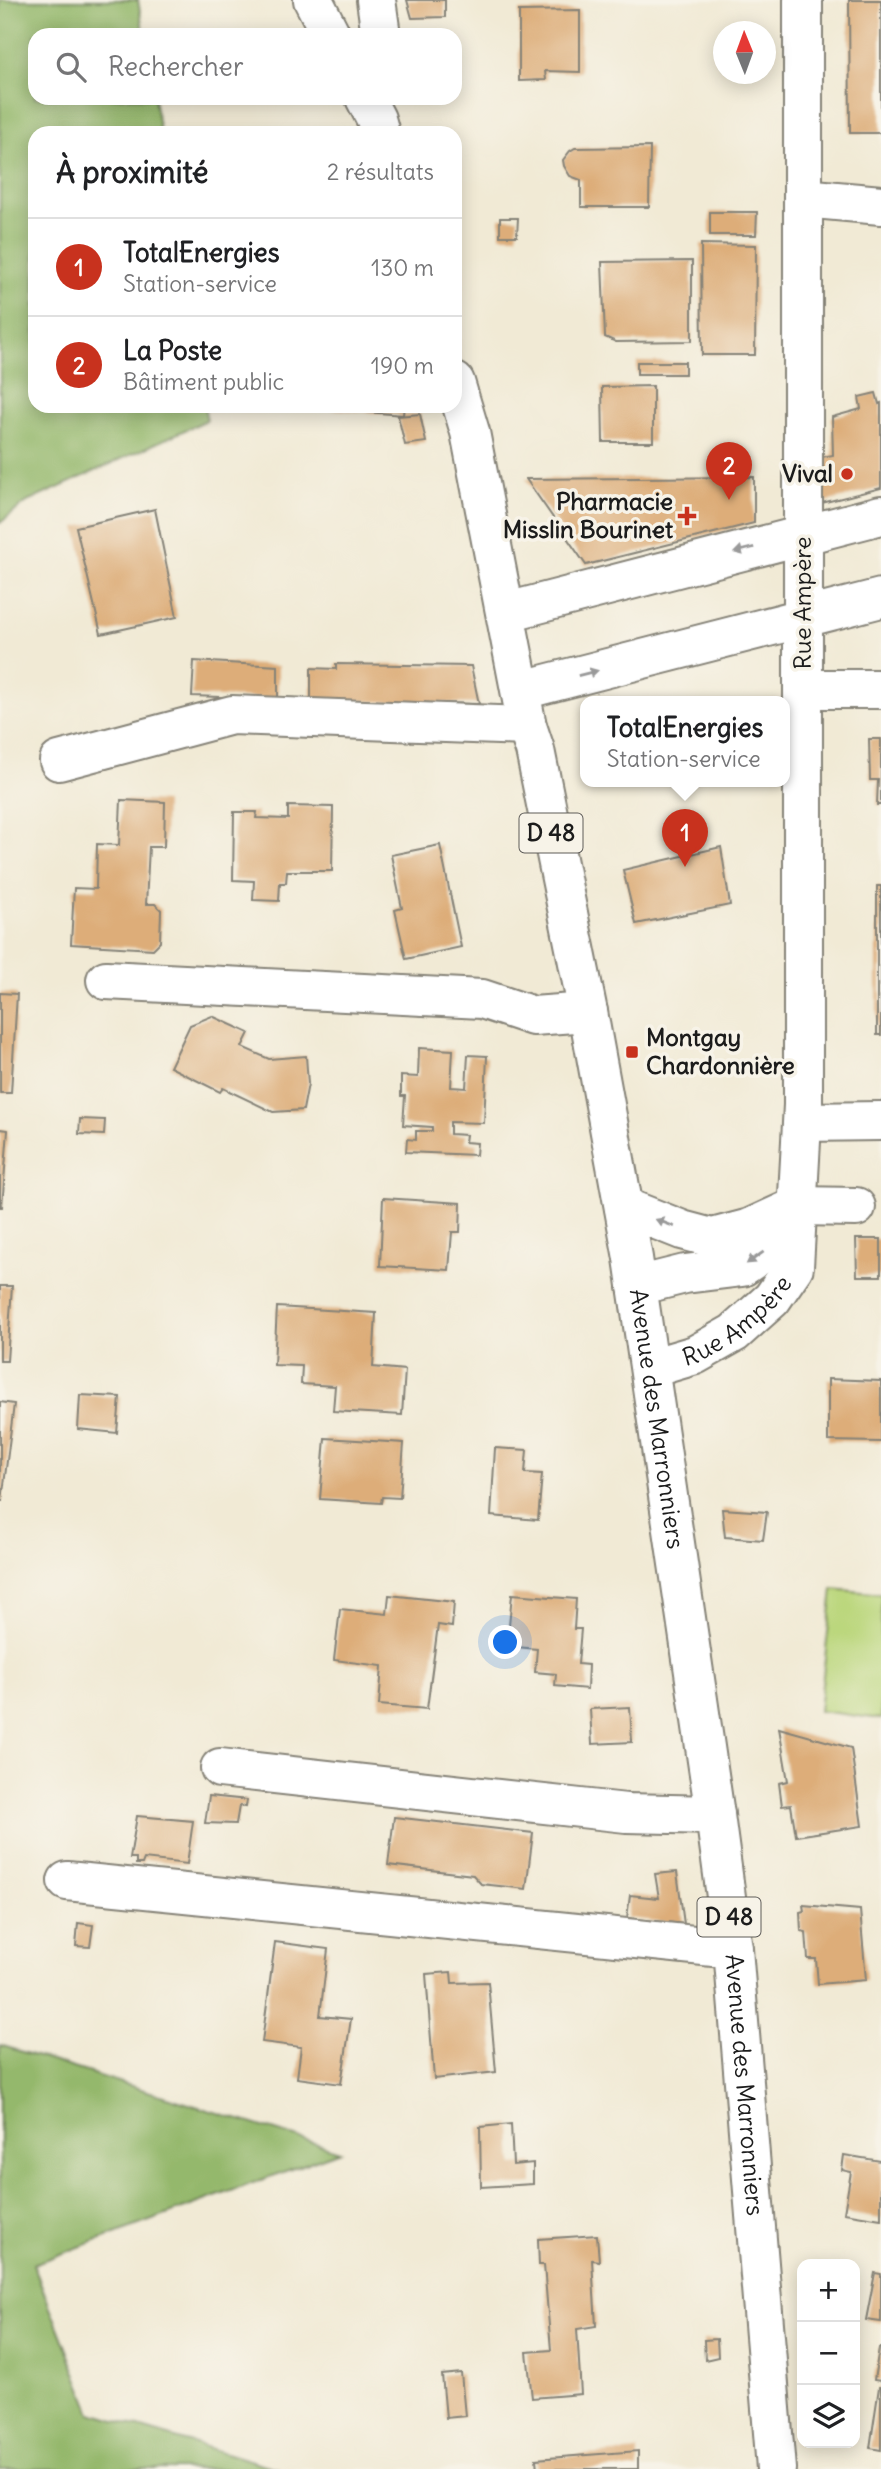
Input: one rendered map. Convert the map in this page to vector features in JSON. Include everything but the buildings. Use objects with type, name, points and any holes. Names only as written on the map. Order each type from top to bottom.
[{"type":"street","points":[[313,0],[327,28]]},
{"type":"street","points":[[376,0],[379,28]]},
{"type":"street","name":"Rue Ampère","points":[[651,1368],[695,1355],[734,1333],[772,1299],[794,1267],[803,1122],[803,0]]},
{"type":"street","points":[[803,198],[881,205]]},
{"type":"street","name":"Avenue des Marronniers","points":[[462,405],[470,432],[587,1012],[651,1368],[733,1949],[776,2469]]},
{"type":"street","points":[[506,612],[881,514]]},
{"type":"street","points":[[59,761],[232,715],[525,708],[803,618],[881,598]]},
{"type":"street","points":[[803,689],[881,689]]},
{"type":"street","points":[[106,981],[482,999],[533,1016],[587,1012]]},
{"type":"street","points":[[803,1122],[881,1121]]},
{"type":"street","points":[[624,1207],[682,1230],[712,1238],[750,1228],[798,1206],[856,1207]]},
{"type":"street","name":"Rue Ampère","points":[[637,1286],[685,1274],[742,1267],[770,1248],[798,1206]]},
{"type":"street","points":[[220,1768],[626,1812],[715,1815]]},
{"type":"street","points":[[67,1881],[733,1949]]},
{"type":"green space","points":[[0,0],[138,0],[143,28],[28,28],[28,105],[155,105],[159,126],[28,126],[28,413],[206,413],[207,420],[27,502],[0,523]]},
{"type":"green space","points":[[833,1589],[881,1594],[881,1719],[819,1711]]},
{"type":"green space","points":[[0,2045],[340,2151],[33,2264],[92,2413],[279,2469],[0,2469]]},
{"type":"place","name":"Vival","points":[[847,474]]},
{"type":"place","name":"La Poste","points":[[729,500]]},
{"type":"place","name":"Pharmacie Misslin Bourinet","points":[[687,516]]},
{"type":"place","name":"TotalEnergies","points":[[685,867]]},
{"type":"place","name":"Montgay Chardonnière","points":[[632,1052]]}]
